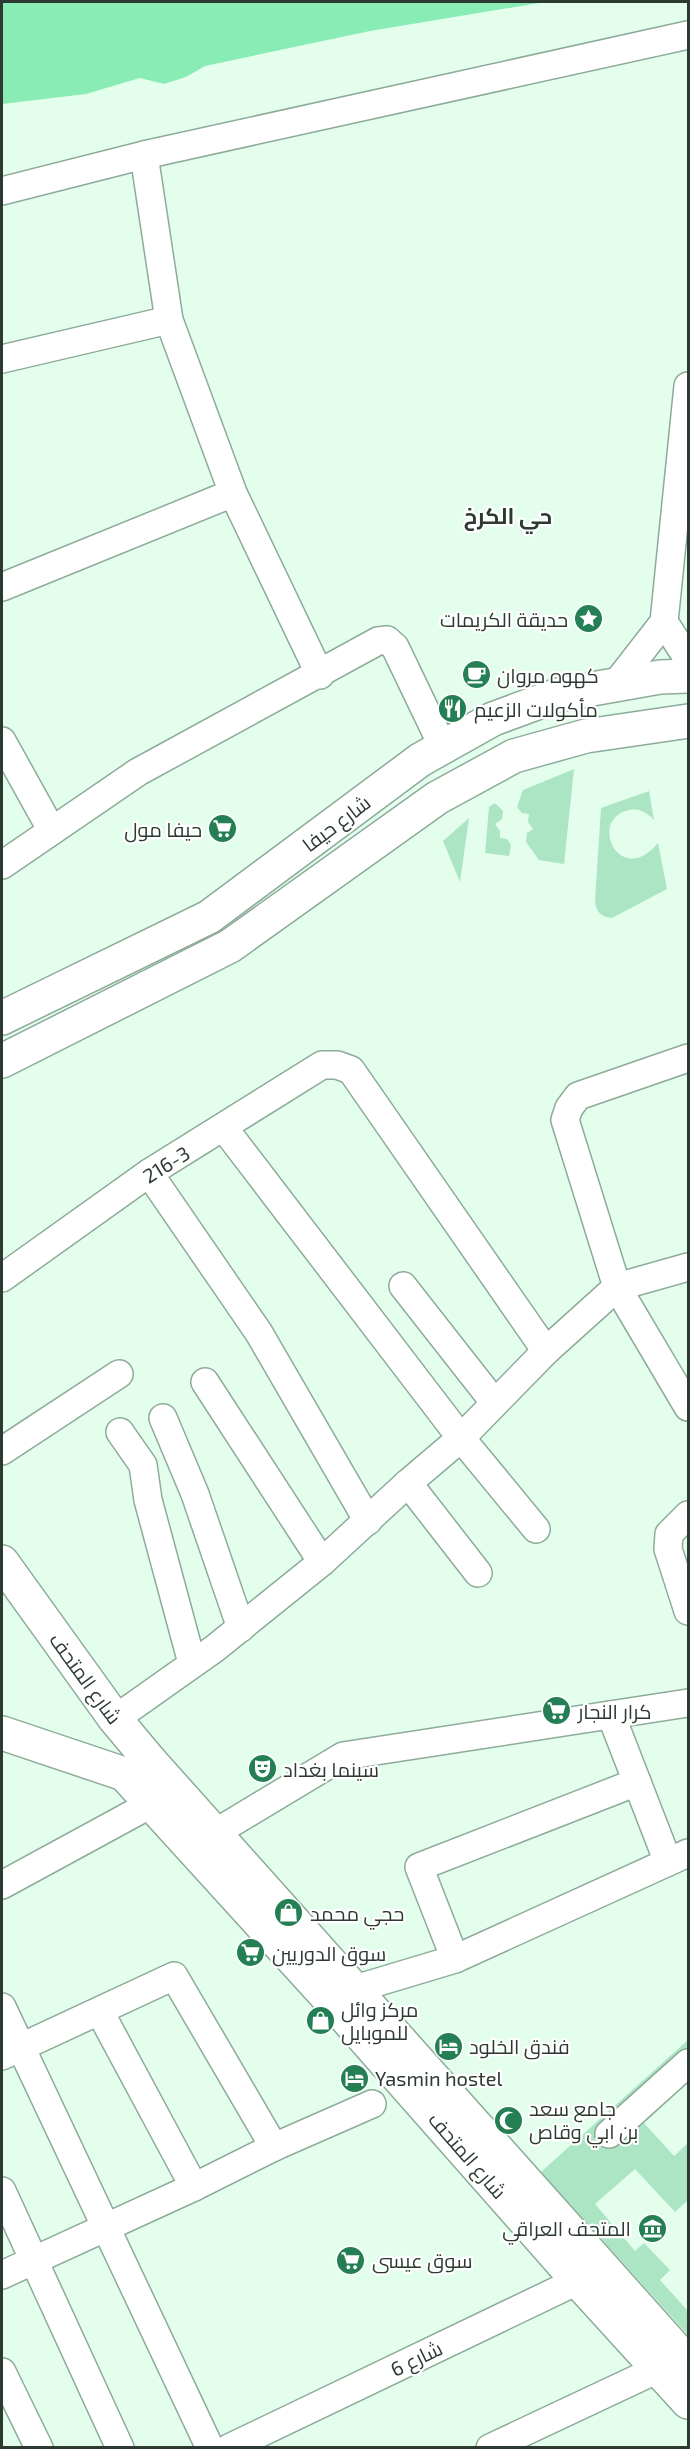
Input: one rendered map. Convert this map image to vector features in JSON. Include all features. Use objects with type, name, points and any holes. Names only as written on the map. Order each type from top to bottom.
[{"type":"main road","name":"شارع حيفا","points":[[2,1018],[209,917],[420,760],[493,719],[548,699],[660,677],[688,676]]},
{"type":"main road","name":"شارع حيفا","points":[[2,1061],[230,946],[437,798],[514,756],[586,736],[688,721]]},
{"type":"main road","name":"شارع المتحف","points":[[2,1562],[118,1723],[164,1796],[364,2038],[591,2275],[673,2366],[688,2402]]},
{"type":"main road","points":[[118,1723],[126,1776]]},
{"type":"main road","name":"شارع المتحف","points":[[4,1736],[126,1776],[164,1796],[216,1833],[355,1989],[591,2275]]},
{"type":"street","points":[[2,191],[144,155],[688,35]]},
{"type":"street","points":[[144,155],[169,320],[233,493],[320,675]]},
{"type":"street","points":[[2,359],[169,320]]},
{"type":"street","points":[[615,685],[664,622],[681,528],[688,386]]},
{"type":"street","points":[[2,587],[233,493]]},
{"type":"street","points":[[664,622],[688,659]]},
{"type":"street","points":[[2,865],[138,772],[320,675],[378,641],[387,640],[395,647],[443,747]]},
{"type":"street","points":[[2,741],[52,831]]},
{"type":"street","points":[[688,1058],[578,1096],[569,1108],[565,1120],[617,1287],[688,1407]]},
{"type":"street","name":"216-3","points":[[2,1278],[149,1173],[322,1065],[337,1065],[351,1070],[546,1351]]},
{"type":"street","points":[[224,1128],[461,1438],[536,1529]]},
{"type":"street","points":[[149,1173],[259,1333],[368,1521]]},
{"type":"street","points":[[118,1723],[322,1563],[408,1483],[461,1438],[546,1351],[617,1287],[688,1267]]},
{"type":"street","points":[[403,1286],[494,1402]]},
{"type":"street","points":[[2,1451],[119,1374]]},
{"type":"street","points":[[205,1382],[322,1563]]},
{"type":"street","points":[[163,1418],[195,1494],[241,1628]]},
{"type":"street","points":[[120,1432],[142,1465],[148,1500],[192,1663]]},
{"type":"street","points":[[408,1483],[478,1573]]},
{"type":"street","points":[[688,1515],[669,1534],[668,1549],[688,1611]]},
{"type":"street","points":[[216,1833],[343,1756],[688,1703]]},
{"type":"street","points":[[355,1989],[455,1959],[678,1857],[637,1782],[611,1715]]},
{"type":"street","points":[[455,1959],[419,1867],[637,1782]]},
{"type":"street","points":[[2,1885],[164,1796]]},
{"type":"street","points":[[11,2051],[174,1976],[274,2147]]},
{"type":"street","points":[[2,2007],[11,2051],[107,2227],[210,2448]]},
{"type":"street","points":[[100,2012],[194,2187]]},
{"type":"street","points":[[609,2134],[688,2063]]},
{"type":"street","points":[[2,2275],[194,2187],[274,2147],[372,2104]]},
{"type":"street","points":[[2,2191],[120,2448]]},
{"type":"street","name":"شارع 6","points":[[229,2448],[591,2275]]},
{"type":"street","points":[[490,2448],[673,2366]]},
{"type":"street","points":[[2,2372],[39,2448]]},
{"type":"shaded area","points":[[2,2],[545,2],[370,31],[205,66],[186,77],[164,84],[140,78],[86,94],[2,104]]},
{"type":"shaded area","points":[[574,769],[564,864],[539,860],[526,842],[527,833],[533,829],[528,822],[529,814],[522,813],[517,807],[523,790]]},
{"type":"shaded area","points":[[649,791],[654,820],[643,812],[629,810],[617,816],[610,825],[610,837],[613,847],[621,855],[632,859],[644,855],[658,843],[667,889],[612,918],[605,916],[598,911],[595,901],[601,808]]},
{"type":"shaded area","points":[[495,803],[503,811],[502,819],[495,824],[500,831],[500,838],[507,839],[511,845],[509,856],[485,853],[489,807]]},
{"type":"shaded area","points":[[469,818],[460,882],[443,841]]},
{"type":"shaded area","points":[[688,2040],[688,2083],[644,2123],[674,2156],[688,2143],[688,2200],[675,2212],[635,2169],[595,2204],[635,2251],[644,2243],[670,2270],[660,2280],[688,2311],[688,2335],[541,2172]]},
{"type":"place","name":"حديقة الكريمات","points":[[589,619]]},
{"type":"place","name":"كهوه مروان","points":[[476,675]]},
{"type":"place","name":"مأكولات الزعيم","points":[[453,709]]},
{"type":"place","name":"حيفا مول","points":[[223,829]]},
{"type":"place","name":"كرار النجار","points":[[557,1711]]},
{"type":"place","name":"سينما بغداد","points":[[262,1769]]},
{"type":"place","name":"حجي محمد","points":[[289,1913]]},
{"type":"place","name":"سوق الدوريين","points":[[251,1953]]},
{"type":"place","name":"مركز وائل للموبايل","points":[[320,2021]]},
{"type":"place","name":"فندق الخلود","points":[[448,2046]]},
{"type":"place","name":"Yasmin hostel","points":[[354,2078]]},
{"type":"place","name":"جامع سعد بن ابي وقاص","points":[[508,2120]]},
{"type":"place","name":"المتحف العراقي","points":[[652,2228]]},
{"type":"place","name":"سوق عيسى","points":[[351,2260]]},
{"type":"district","name":"حي الكرخ","points":[[508,515]]}]
